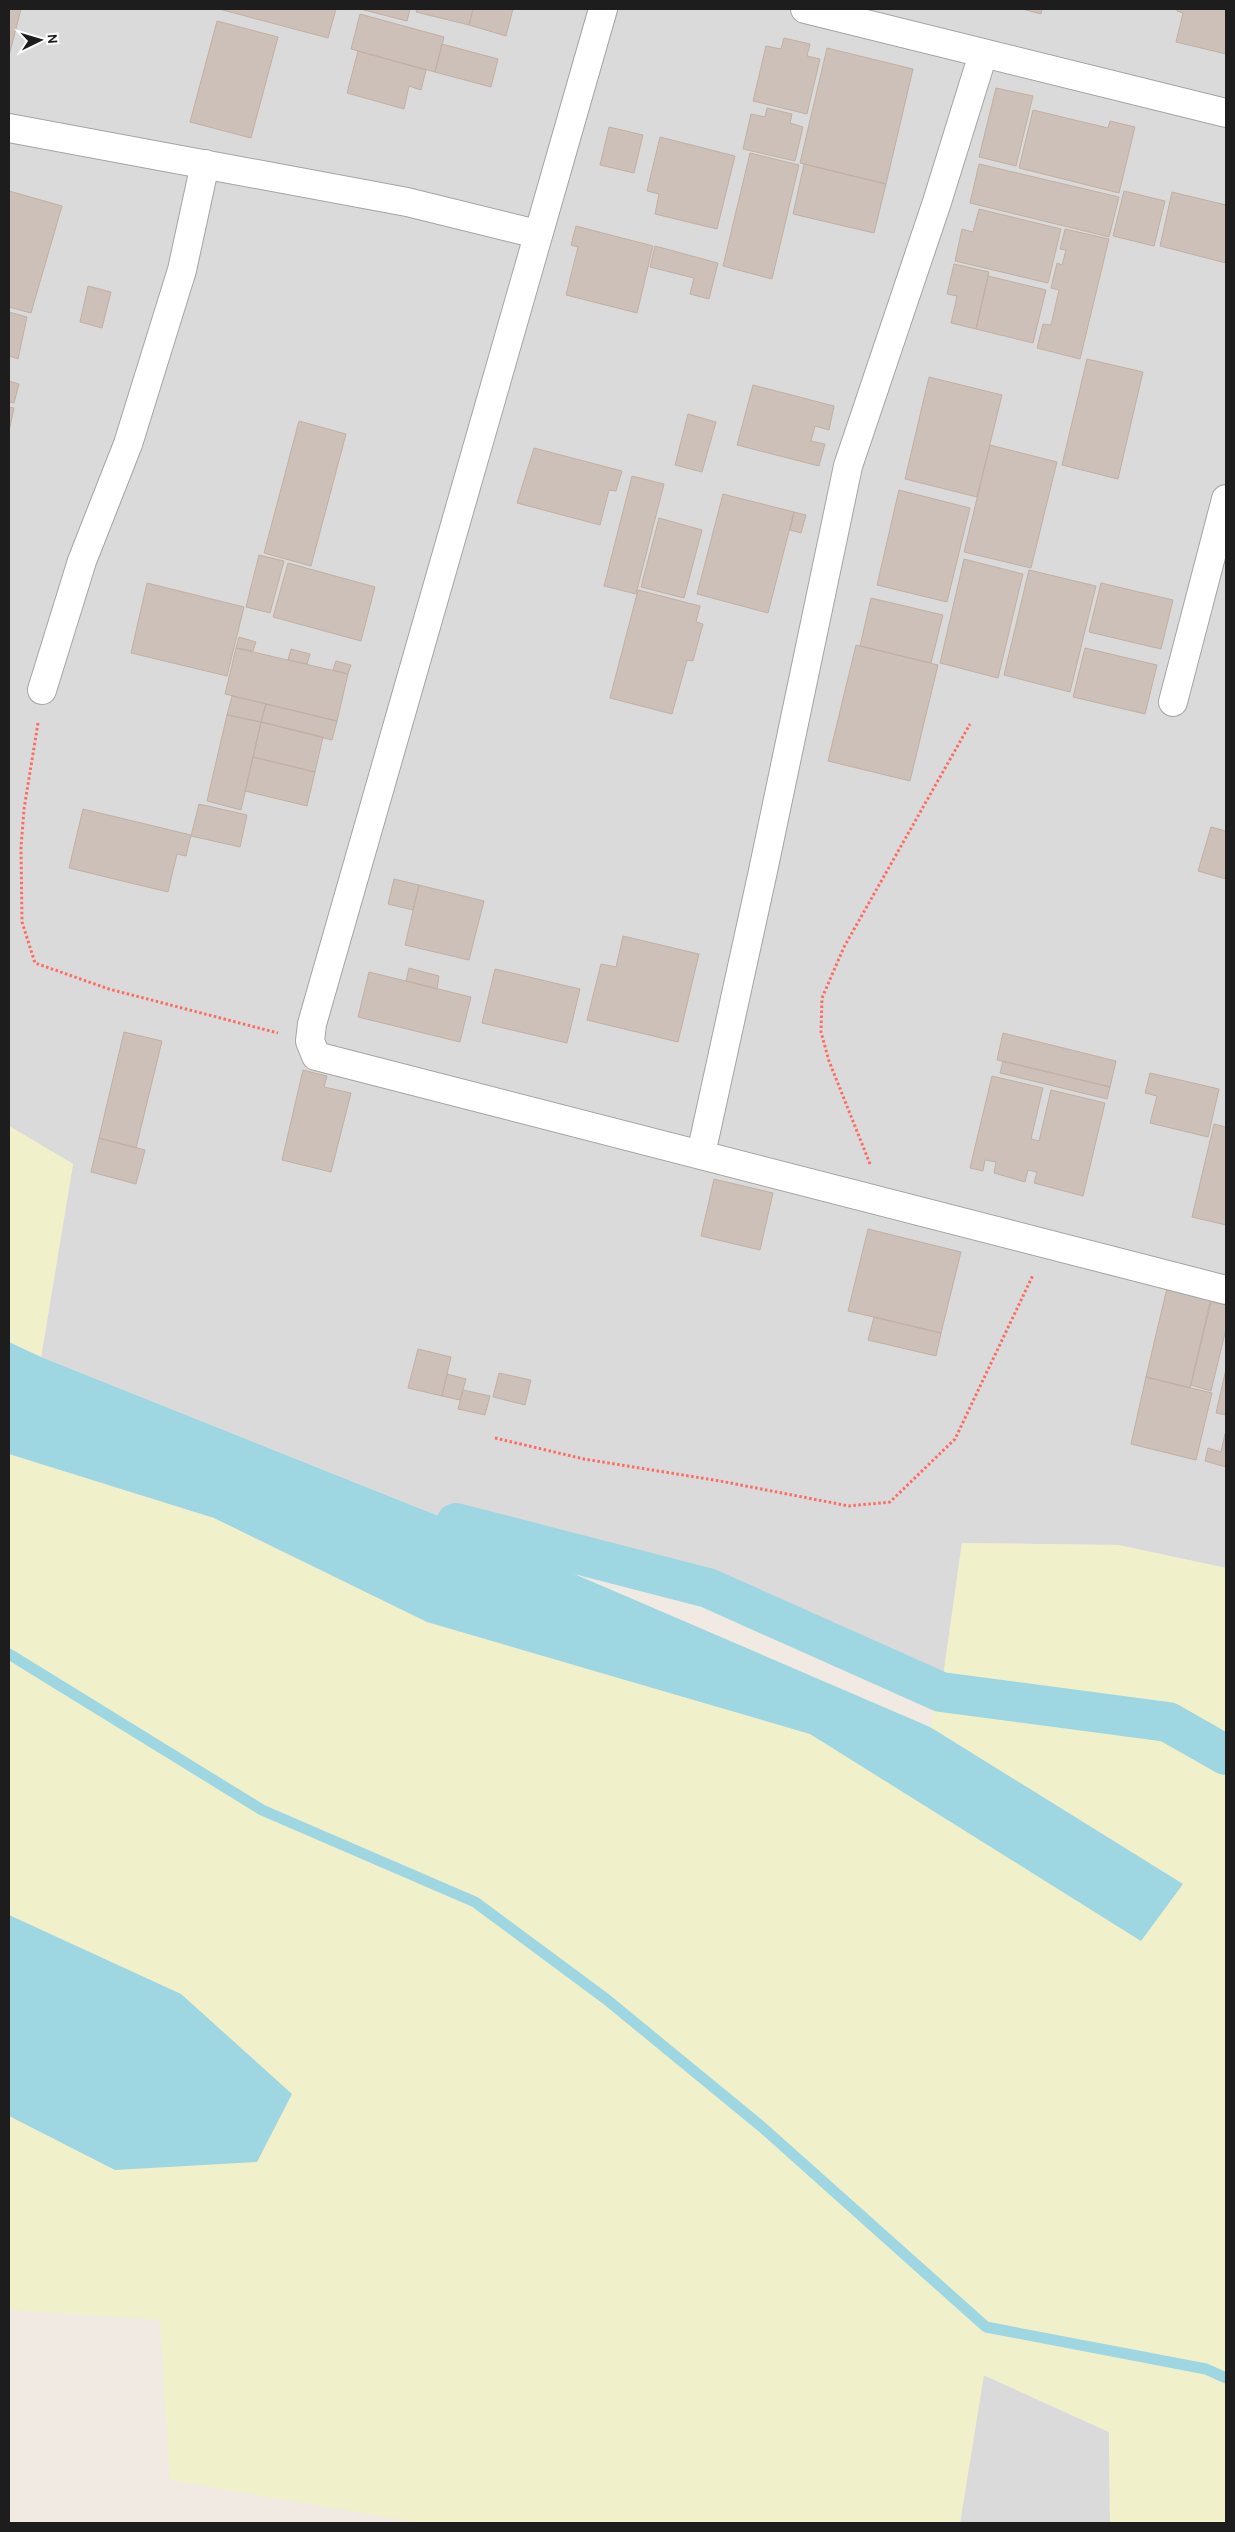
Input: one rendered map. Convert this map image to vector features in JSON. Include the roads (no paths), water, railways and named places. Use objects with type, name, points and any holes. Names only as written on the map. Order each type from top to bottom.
[{"type":"street","points":[[603,9],[312,1024],[310,1041],[316,1056],[1226,1290]]},
{"type":"street","points":[[805,9],[1226,113]]},
{"type":"street","points":[[700,1154],[763,872],[848,466],[937,202],[983,54]]},
{"type":"street","points":[[9,128],[407,202],[537,234]]},
{"type":"street","points":[[42,690],[82,561],[128,444],[182,270],[206,164]]},
{"type":"street","points":[[1173,702],[1226,498]]},
{"type":"water","points":[[9,1342],[41,1357],[456,1523],[930,1727],[1183,1884],[1141,1941],[810,1734],[427,1622],[214,1518],[9,1454]]},
{"type":"water","points":[[9,1915],[181,1994],[292,2094],[257,2162],[115,2170],[9,2116]]},
{"type":"waterway","points":[[456,1523],[708,1588],[941,1692],[1168,1722],[1226,1755]]},
{"type":"waterway","points":[[9,1654],[262,1810],[475,1902],[606,1999],[762,2127],[986,2327],[1206,2369],[1226,2378]]}]
